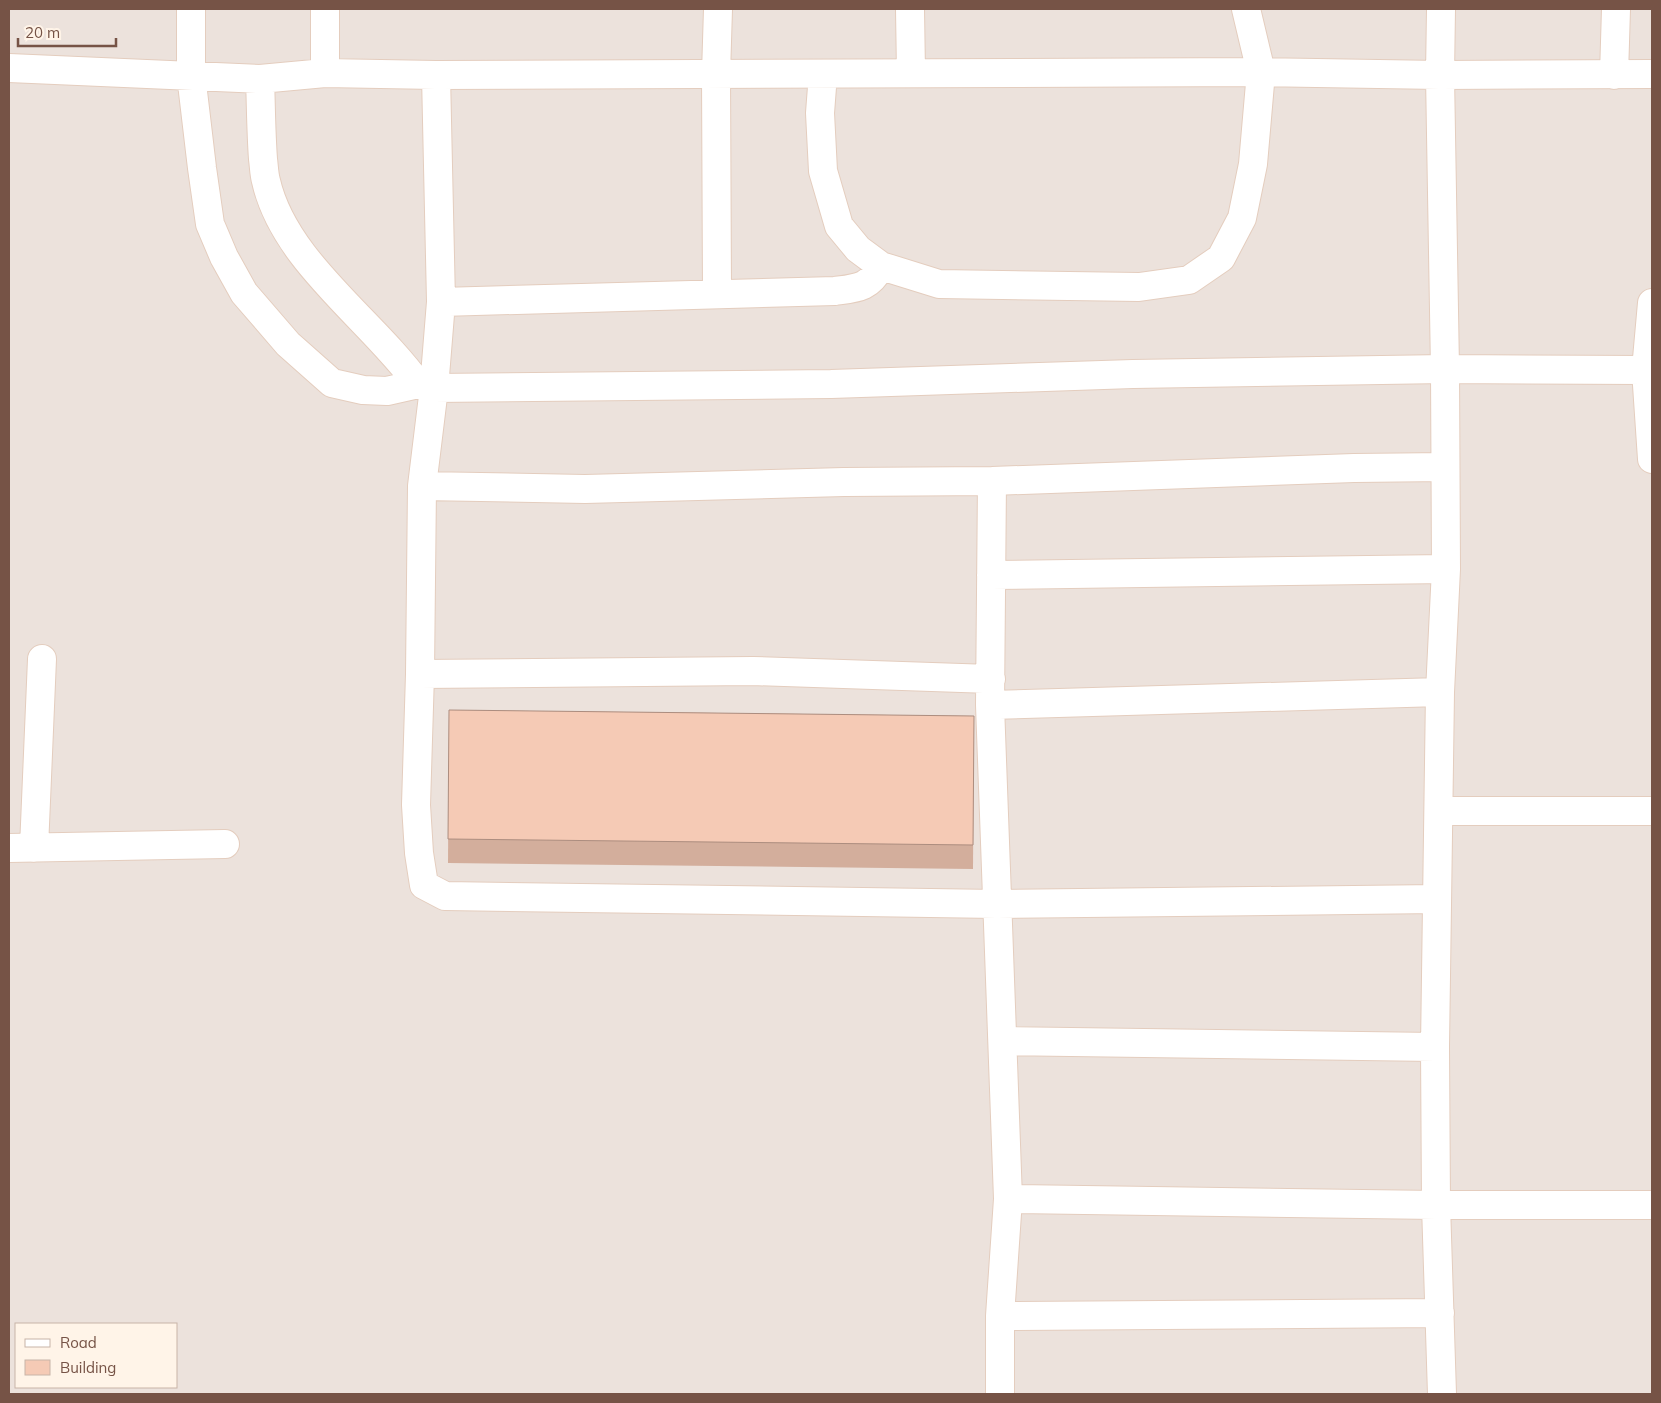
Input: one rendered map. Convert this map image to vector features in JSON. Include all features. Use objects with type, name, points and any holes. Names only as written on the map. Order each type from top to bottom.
[{"type":"lane","points":[[191,9],[191,75],[210,224],[224,257],[244,293],[288,344],[332,383],[363,390],[387,391],[426,386],[831,384],[1133,374],[1445,369],[1649,369]]},
{"type":"lane","points":[[325,9],[325,73]]},
{"type":"lane","points":[[717,293],[716,74],[718,9]]},
{"type":"lane","points":[[910,9],[911,73]]},
{"type":"lane","points":[[822,74],[820,113],[823,171],[839,226],[858,248],[881,266],[939,284],[1139,287],[1190,280],[1221,258],[1242,218],[1253,164],[1261,72],[1246,9]]},
{"type":"lane","points":[[1441,9],[1440,75],[1446,569],[1440,692],[1435,1047],[1436,1205],[1442,1394]]},
{"type":"lane","points":[[1614,75],[1616,9]]},
{"type":"lane","points":[[9,68],[260,79],[325,73],[436,75],[1261,72],[1440,75],[1652,74]]},
{"type":"lane","points":[[436,75],[441,302],[426,386],[422,486],[420,674],[416,805],[419,853],[424,885],[445,896],[997,904],[1437,900]]},
{"type":"lane","points":[[260,79],[261,134],[266,182],[279,218],[303,256],[426,386]]},
{"type":"lane","points":[[441,302],[835,291],[858,288],[875,278],[881,266]]},
{"type":"lane","points":[[1652,303],[1649,369],[1652,460]]},
{"type":"lane","points":[[422,486],[585,489],[844,482],[992,481],[1354,468],[1445,467]]},
{"type":"lane","points":[[992,481],[991,692],[1008,1199],[1000,1316],[1000,1394]]},
{"type":"lane","points":[[991,575],[1446,569]]},
{"type":"lane","points":[[42,659],[21,848],[225,844]]},
{"type":"lane","points":[[420,674],[753,671],[991,692],[1440,692]]},
{"type":"lane","points":[[1439,811],[1652,811]]},
{"type":"lane","points":[[1003,1041],[1435,1047]]},
{"type":"lane","points":[[1008,1199],[1436,1205],[1652,1205]]},
{"type":"lane","points":[[1000,1316],[1440,1313]]},
{"type":"shaded area","points":[[9,9],[1652,9],[1652,1394],[9,1394]]},
{"type":"building","points":[[449,710],[974,716],[973,845],[448,839]]}]
